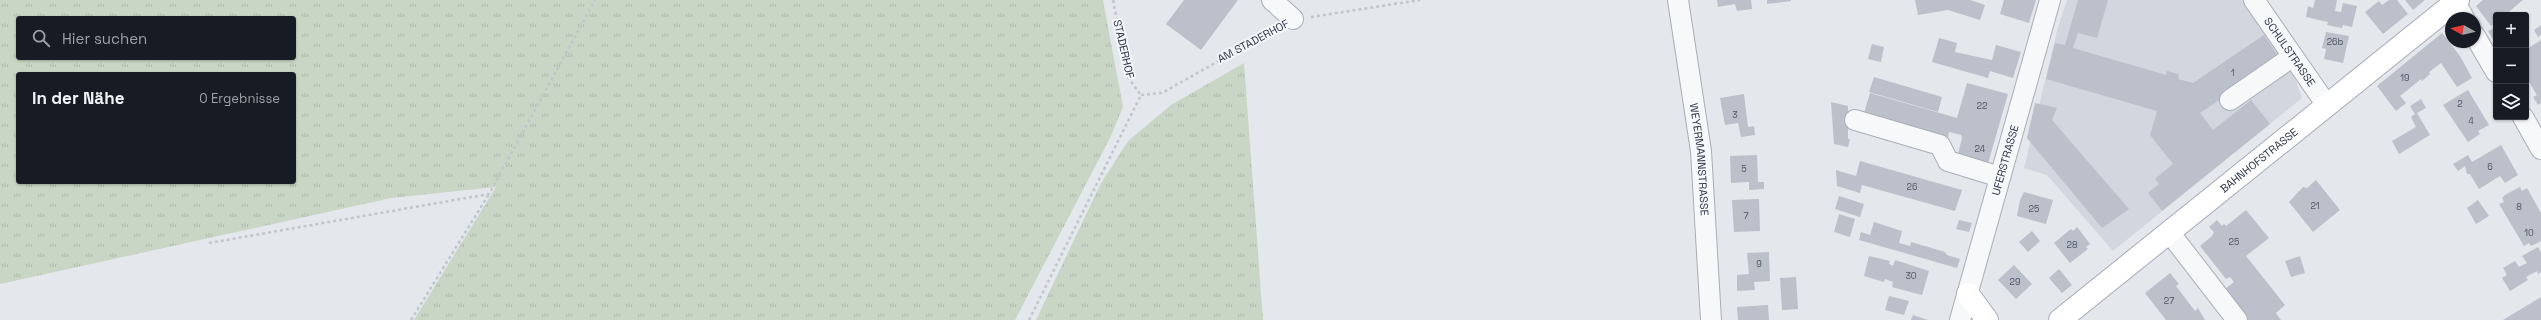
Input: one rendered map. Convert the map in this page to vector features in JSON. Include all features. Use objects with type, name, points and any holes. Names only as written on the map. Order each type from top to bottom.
[{"type":"main road","name":"BAHNHOFSTRASSE","points":[[2060,320],[2326,104],[2459,7]]},
{"type":"main road","points":[[1968,294],[1987,320]]},
{"type":"street","points":[[1272,0],[1293,19]]},
{"type":"street","name":"WEYERMANNSTRASSE","points":[[1678,0],[1701,151],[1711,320]]},
{"type":"street","name":"UFERSTRASSE","points":[[1960,320],[2050,0]]},
{"type":"street","name":"SCHULSTRASSE","points":[[2254,0],[2292,57],[2326,104]]},
{"type":"street","points":[[2481,46],[2493,67]]},
{"type":"street","points":[[2230,100],[2292,57]]},
{"type":"street","points":[[1855,120],[1940,144],[1948,160],[2000,177]]},
{"type":"street","points":[[2525,120],[2541,149]]},
{"type":"street","points":[[2169,232],[2237,320]]},
{"type":"path","points":[[411,320],[489,194],[595,0]]},
{"type":"path","name":"STADERHOF","points":[[1113,0],[1129,80],[1141,95]]},
{"type":"path","name":"AM STADERHOF","points":[[1141,95],[1162,93],[1245,44],[1293,19],[1420,0]]},
{"type":"path","points":[[1029,320],[1141,95]]},
{"type":"path","points":[[209,243],[489,194]]},
{"type":"shaded area","points":[[2067,0],[2243,0],[2287,57],[2302,98],[2113,251],[2047,175],[2024,168],[2058,27]]},
{"type":"green space","points":[[0,0],[1103,0],[1123,107],[1110,138],[1015,320],[414,320],[496,187],[391,198],[0,284]]},
{"type":"green space","points":[[1244,63],[1263,320],[1036,320],[1100,185],[1128,141],[1171,105]]},
{"type":"building","points":[[1184,0],[1238,0],[1201,50],[1166,24]]},
{"type":"building","points":[[1717,0],[1751,0],[1752,9],[1737,11],[1735,4],[1718,7]]},
{"type":"building","points":[[1767,0],[1791,0],[1791,1],[1767,4]]},
{"type":"building","points":[[1915,0],[1970,0],[1985,5],[1980,20],[1948,10],[1918,15]]},
{"type":"building","points":[[2004,0],[2036,0],[2029,23],[2000,14]]},
{"type":"building","points":[[2078,0],[2108,0],[2097,38],[2078,33],[2073,48],[2166,75],[2167,71],[2179,74],[2178,79],[2193,83],[2264,35],[2280,59],[2200,113],[2213,130],[2251,100],[2270,124],[2162,211],[2148,193],[2159,184],[2155,179],[2173,164],[2150,135],[2157,111],[2046,79],[2055,43],[2065,45]]},
{"type":"building","points":[[2315,0],[2337,0],[2335,11],[2341,12],[2343,3],[2357,6],[2352,27],[2343,25],[2342,28],[2327,25],[2328,22],[2306,17],[2308,6],[2313,8]]},
{"type":"building","points":[[2389,0],[2397,0],[2408,14],[2383,34],[2365,12],[2379,1],[2382,5]]},
{"type":"building","points":[[2405,0],[2425,0],[2413,10]]},
{"type":"building","points":[[2483,0],[2523,0],[2509,12],[2493,12],[2493,24],[2491,26],[2476,6]]},
{"type":"building","points":[[2541,25],[2541,35],[2538,37],[2534,30]]},
{"type":"building","points":[[2493,28],[2493,39],[2488,31]]},
{"type":"building","points":[[2326,32],[2349,36],[2343,63],[2324,59],[2326,49],[2322,48]]},
{"type":"building","points":[[2442,33],[2445,37],[2445,48],[2454,48],[2472,78],[2457,87],[2441,63],[2429,72],[2430,74],[2422,81],[2421,79],[2400,96],[2406,103],[2396,111],[2377,86]]},
{"type":"building","points":[[1939,38],[1957,43],[1955,52],[1992,60],[1996,45],[2021,52],[2013,78],[1990,71],[1988,78],[1932,62]]},
{"type":"building","points":[[2541,40],[2541,103],[2538,105],[2533,97],[2537,95],[2529,82],[2529,48]]},
{"type":"building","points":[[1872,44],[1884,47],[1881,62],[1868,59]]},
{"type":"building","points":[[1874,77],[1942,97],[1938,112],[1869,92]]},
{"type":"building","points":[[1967,83],[2008,94],[1987,167],[1957,158],[1962,138],[1961,135],[1949,132],[1948,137],[1943,136],[1942,139],[1863,116],[1870,93],[1957,118]]},
{"type":"building","points":[[2468,90],[2489,125],[2478,131],[2480,134],[2468,142],[2443,105]]},
{"type":"building","points":[[1744,94],[1748,127],[1754,126],[1755,135],[1741,137],[1738,123],[1725,125],[1720,98]]},
{"type":"building","points":[[2421,99],[2426,108],[2417,113],[2430,135],[2399,154],[2392,141],[2416,127],[2411,117],[2415,114],[2410,106]]},
{"type":"building","points":[[1831,102],[1848,106],[1848,139],[1850,139],[1848,147],[1834,144]]},
{"type":"building","points":[[2035,103],[2057,108],[2052,120],[2129,209],[2102,228],[2027,138]]},
{"type":"building","points":[[2501,145],[2518,175],[2505,183],[2500,176],[2479,189],[2470,174],[2467,174],[2465,166],[2458,171],[2453,164],[2468,155],[2472,162]]},
{"type":"building","points":[[1757,155],[1758,182],[1764,182],[1764,189],[1749,190],[1749,182],[1731,183],[1730,156]]},
{"type":"building","points":[[1860,161],[1962,190],[1955,211],[1862,185],[1860,193],[1837,186],[1836,170],[1856,176]]},
{"type":"building","points":[[2316,180],[2340,210],[2313,232],[2289,202],[2303,187],[2307,188]]},
{"type":"building","points":[[2520,187],[2522,191],[2527,188],[2541,213],[2541,241],[2531,246],[2529,243],[2524,246],[2499,204],[2504,202],[2502,198],[2505,195]]},
{"type":"building","points":[[2024,192],[2053,200],[2046,224],[2017,216],[2020,200]]},
{"type":"building","points":[[1839,196],[1864,204],[1860,217],[1835,209]]},
{"type":"building","points":[[1759,199],[1760,231],[1734,232],[1732,200]]},
{"type":"building","points":[[2478,200],[2489,216],[2476,224],[2467,208]]},
{"type":"building","points":[[2246,210],[2269,238],[2246,256],[2285,305],[2276,313],[2281,320],[2248,320],[2224,290],[2234,282],[2230,277],[2226,279],[2200,246],[2212,236],[2214,232],[2209,227],[2217,220],[2222,226],[2224,224],[2226,226]]},
{"type":"building","points":[[1839,214],[1855,219],[1850,237],[1834,232]]},
{"type":"building","points":[[1959,220],[1972,223],[1969,232],[1956,229]]},
{"type":"building","points":[[1874,222],[1902,231],[1899,243],[1910,246],[1911,242],[1945,252],[1947,255],[1960,259],[1957,268],[1859,240],[1861,232],[1870,235]]},
{"type":"building","points":[[2077,227],[2090,244],[2086,247],[2088,249],[2070,263],[2054,243],[2071,229],[2073,231]]},
{"type":"building","points":[[2032,231],[2040,241],[2028,252],[2019,242]]},
{"type":"building","points":[[2538,247],[2541,252],[2541,272],[2538,274],[2537,271],[2526,277],[2528,280],[2510,291],[2502,278],[2507,275],[2503,268],[2515,261],[2519,267],[2527,263],[2522,256]]},
{"type":"building","points":[[1769,252],[1770,281],[1754,282],[1755,290],[1737,291],[1737,275],[1749,274],[1747,253]]},
{"type":"building","points":[[1869,256],[1890,261],[1889,264],[1893,266],[1895,260],[1929,271],[1922,295],[1892,287],[1893,282],[1885,279],[1884,282],[1864,276]]},
{"type":"building","points":[[2300,256],[2305,273],[2291,277],[2285,261]]},
{"type":"building","points":[[2014,265],[2032,284],[2016,299],[1998,280]]},
{"type":"building","points":[[2059,269],[2072,285],[2062,293],[2049,278]]},
{"type":"building","points":[[2170,273],[2179,284],[2176,286],[2195,311],[2198,308],[2205,320],[2166,320],[2145,293]]},
{"type":"building","points":[[1796,277],[1798,309],[1782,310],[1780,278]]},
{"type":"building","points":[[1889,296],[1909,301],[1904,315],[1885,310]]},
{"type":"building","points":[[2541,297],[2541,320],[2503,320]]},
{"type":"building","points":[[1768,305],[1769,320],[1738,320],[1737,307]]},
{"type":"building","points":[[1913,315],[1928,320],[1911,320]]}]
